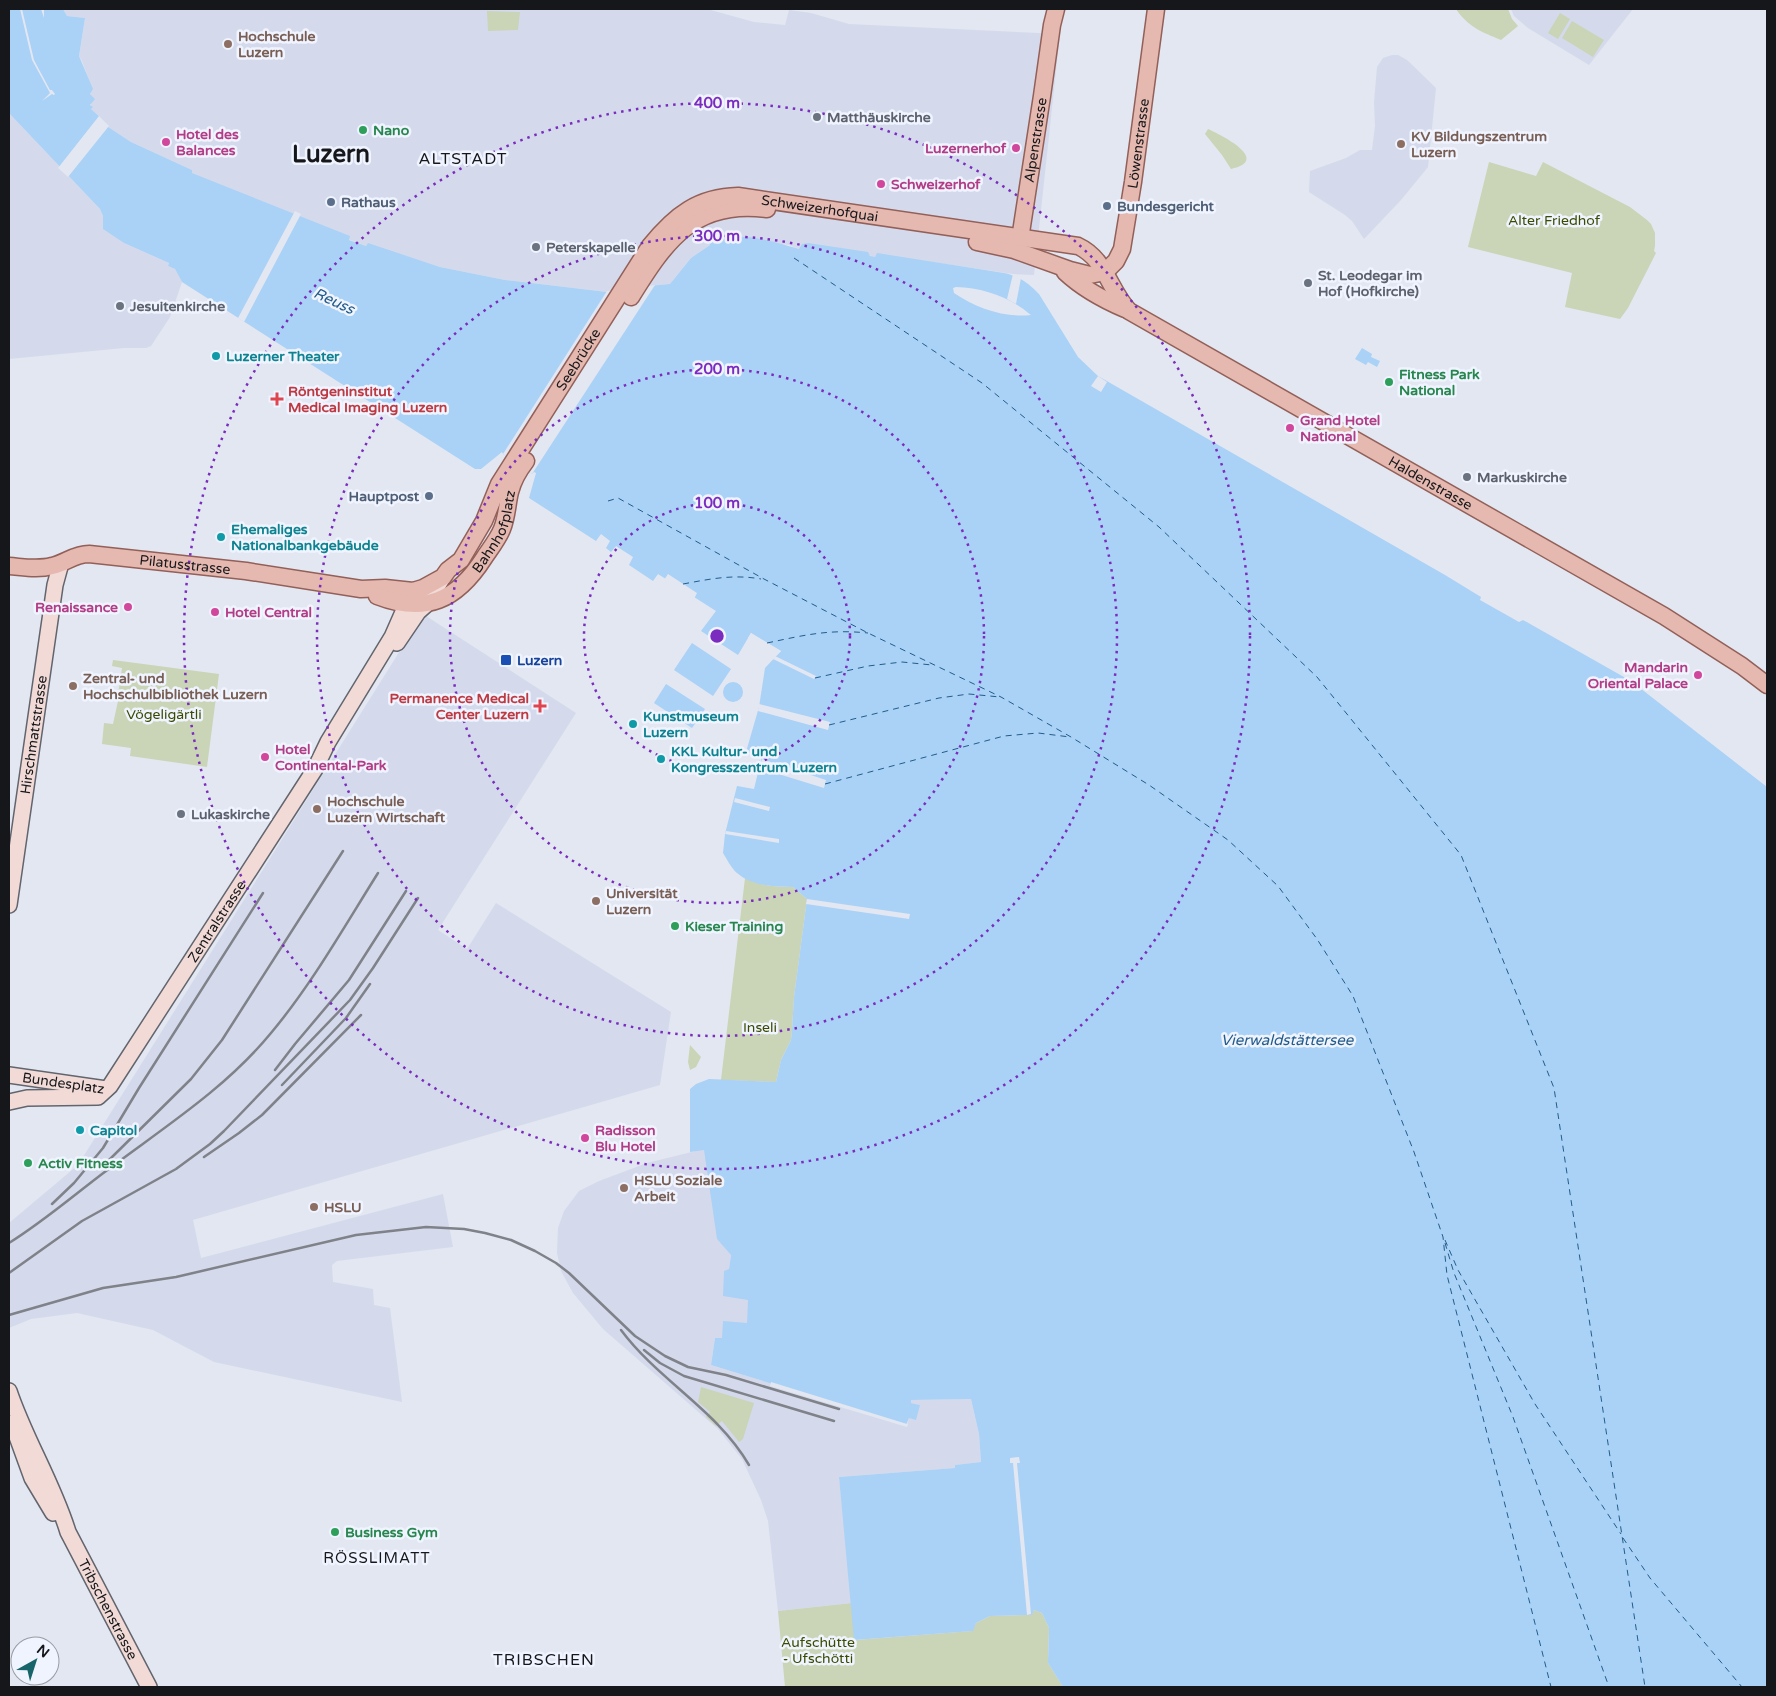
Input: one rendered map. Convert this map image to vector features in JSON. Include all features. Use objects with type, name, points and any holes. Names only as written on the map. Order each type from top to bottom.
[{"type":"main road","name":"Alpenstrasse","points":[[1020,239],[1056,9]]},
{"type":"main road","name":"Löwenstrasse","points":[[1105,272],[1116,261],[1122,249],[1139,144],[1156,9]]},
{"type":"main road","name":"Schweizerhofquai","points":[[647,260],[654,240],[680,214],[710,200],[738,196],[1020,239],[1078,246],[1094,256],[1105,272]]},
{"type":"main road","points":[[647,260],[688,225],[714,212],[731,208],[760,208],[969,240],[1028,255],[1060,267],[1090,275],[1105,272]]},
{"type":"main road","points":[[1020,239],[1028,255]]},
{"type":"main road","name":"Seebrücke","points":[[517,464],[631,288],[647,260]]},
{"type":"main road","points":[[1060,267],[1082,285],[1107,301],[1129,311]]},
{"type":"main road","name":"Haldenstrasse","points":[[1105,272],[1117,297],[1129,311],[1664,616],[1742,666],[1767,685]]},
{"type":"main road","name":"Bahnhofplatz","points":[[443,577],[460,560],[484,521],[499,484],[517,464]]},
{"type":"main road","name":"Bahnhofplatz","points":[[419,604],[445,597],[458,589],[473,574],[500,533],[517,464]]},
{"type":"main road","name":"Pilatusstrasse","points":[[9,566],[50,567],[79,554],[89,554],[246,571],[362,589],[385,588],[413,591],[423,588],[443,577]]},
{"type":"main road","name":"Hirschmattstrasse","points":[[9,905],[55,585],[61,563]]},
{"type":"main road","name":"Zentralstrasse","points":[[106,1089],[115,1080],[326,750],[328,742],[387,647],[403,612],[419,604],[435,590],[443,577]]},
{"type":"main road","name":"Pilatusstrasse","points":[[362,589],[382,598],[419,604]]},
{"type":"main road","name":"Bundesplatz","points":[[9,1075],[106,1089]]},
{"type":"main road","name":"Bundesplatz","points":[[9,1102],[27,1098],[98,1097],[106,1089]]},
{"type":"main road","name":"Tribschenstrasse","points":[[9,1390],[62,1513],[68,1532],[149,1687]]},
{"type":"main road","name":"Tribschenstrasse","points":[[9,1415],[32,1478],[55,1517],[68,1532]]},
{"type":"shaded area","name":"ALTSTADT","points":[[63,9],[707,9],[754,22],[785,25],[789,10],[811,13],[849,24],[1060,34],[1034,275],[1013,274],[877,254],[875,257],[872,257],[868,254],[799,249],[789,245],[739,237],[729,237],[713,244],[711,240],[708,242],[710,245],[691,258],[670,284],[607,292],[505,280],[440,267],[368,244],[366,246],[348,239],[349,236],[191,173],[192,170],[131,142],[107,127],[91,109],[90,83],[79,56],[85,18],[67,16]]},
{"type":"shaded area","points":[[1511,9],[1633,9],[1589,65],[1528,28],[1514,16]]},
{"type":"shaded area","name":"KV Bildungszentrum Luzern","points":[[1398,55],[1407,60],[1436,88],[1428,167],[1401,200],[1364,239],[1352,221],[1345,215],[1309,192],[1310,171],[1346,158],[1360,150],[1372,150],[1375,126],[1374,102],[1377,67],[1383,58]]},
{"type":"shaded area","points":[[9,113],[100,209],[103,216],[103,226],[124,243],[169,263],[168,266],[175,269],[182,282],[170,317],[151,346],[146,348],[124,348],[9,359]]},
{"type":"shaded area","points":[[423,614],[576,713],[438,930],[467,949],[496,903],[671,1012],[660,1085],[193,1220],[201,1258],[443,1194],[453,1247],[337,1261],[332,1265],[333,1282],[373,1289],[374,1305],[390,1308],[402,1402],[214,1362],[153,1330],[77,1313],[31,1319],[9,1328],[9,1223],[78,1165]]},
{"type":"shaded area","points":[[704,1149],[731,1255],[729,1269],[749,1300],[747,1323],[722,1338],[715,1338],[711,1365],[907,1425],[909,1418],[920,1405],[911,1403],[911,1400],[971,1399],[979,1434],[981,1462],[956,1465],[956,1468],[839,1477],[852,1603],[778,1611],[768,1521],[761,1500],[742,1459],[718,1429],[603,1329],[573,1293],[561,1271],[557,1253],[558,1228],[564,1211],[579,1191],[599,1181],[647,1163]]},
{"type":"green space","points":[[1456,9],[1508,9],[1512,19],[1518,26],[1501,40],[1471,25]]},
{"type":"green space","points":[[487,11],[520,12],[518,30],[488,31]]},
{"type":"green space","points":[[1560,13],[1570,19],[1558,39],[1548,33]]},
{"type":"green space","points":[[1572,21],[1604,40],[1593,57],[1562,38]]},
{"type":"green space","points":[[1208,129],[1240,148],[1247,160],[1242,165],[1231,169],[1205,134]]},
{"type":"green space","name":"Alter Friedhof","points":[[1489,162],[1536,176],[1543,162],[1630,207],[1651,224],[1655,233],[1654,251],[1656,253],[1628,308],[1620,319],[1565,307],[1572,273],[1468,247]]},
{"type":"green space","name":"Vögeligärtli","points":[[113,660],[219,674],[207,767],[130,756],[131,748],[102,744],[104,723],[113,724],[118,701],[122,668],[112,666]]},
{"type":"green space","name":"Inseli","points":[[745,878],[763,884],[793,887],[807,899],[794,997],[791,1040],[781,1060],[776,1082],[721,1080]]},
{"type":"green space","points":[[690,1045],[701,1057],[696,1067],[690,1070],[688,1062]]},
{"type":"green space","points":[[701,1387],[754,1403],[743,1439],[739,1442],[722,1421],[716,1426],[706,1417],[710,1412],[698,1402]]},
{"type":"green space","name":"Aufschütte - Ufschötti","points":[[852,1603],[855,1640],[972,1631],[976,1623],[990,1616],[1029,1615],[1034,1610],[1042,1613],[1049,1628],[1048,1663],[1063,1687],[785,1687],[778,1611]]},
{"type":"water","name":"Vierwaldstättersee","points":[[9,9],[20,9],[32,60],[50,93],[42,101],[55,94],[50,90],[34,60],[22,9],[41,9],[44,18],[44,9],[63,9],[67,16],[85,18],[79,56],[93,89],[90,94],[95,99],[90,105],[93,107],[91,109],[108,127],[131,142],[192,170],[192,173],[350,236],[349,240],[366,246],[368,243],[440,267],[505,280],[607,292],[670,284],[691,258],[710,245],[708,242],[711,240],[714,244],[723,239],[744,237],[756,238],[799,249],[802,244],[808,243],[868,252],[870,256],[875,257],[877,253],[1014,276],[1027,283],[1039,294],[1078,357],[1098,376],[1445,575],[1481,597],[1480,600],[1519,622],[1523,620],[1631,681],[1767,787],[1767,1687],[1063,1687],[1048,1663],[1049,1628],[1042,1613],[1034,1610],[1032,1615],[990,1616],[976,1623],[973,1631],[854,1640],[839,1477],[955,1468],[955,1465],[981,1462],[979,1434],[971,1399],[911,1400],[911,1403],[920,1405],[916,1420],[909,1418],[906,1425],[711,1365],[715,1338],[722,1338],[723,1321],[747,1323],[748,1300],[723,1296],[724,1271],[729,1269],[731,1255],[717,1239],[704,1150],[690,1152],[690,1089],[696,1084],[709,1079],[776,1082],[781,1060],[791,1040],[794,997],[807,899],[793,887],[778,887],[749,881],[733,869],[723,853],[725,834],[737,786],[754,789],[762,756],[746,752],[759,707],[765,668],[781,651],[751,633],[738,655],[701,631],[716,611],[658,574],[653,581],[629,565],[633,557],[616,546],[611,552],[606,548],[610,541],[601,534],[596,541],[529,498],[536,473],[532,474],[502,452],[481,469],[475,469],[182,282],[175,269],[168,266],[169,263],[124,243],[103,229],[103,216],[100,209],[9,113]],"holes":[[[953,288],[977,289],[1005,298],[1031,315],[1021,316],[991,311],[954,293]]]},
{"type":"water","points":[[1362,348],[1372,354],[1371,357],[1380,361],[1377,367],[1368,362],[1366,365],[1355,359]]},
{"type":"water","points":[[692,643],[731,669],[713,696],[674,670]]},
{"type":"water","points":[[733,682],[740,685],[743,692],[740,699],[733,702],[726,699],[723,692],[726,685]]},
{"type":"water","points":[[666,684],[705,709],[692,728],[654,703]]},
{"type":"pier","points":[[99,116],[109,126],[68,177],[58,168]]},
{"type":"pier","points":[[295,211],[301,214],[244,322],[238,318]]},
{"type":"pier","points":[[1013,274],[1021,278],[1016,304],[1007,299]]},
{"type":"pier","points":[[655,285],[532,474],[503,454],[607,291]]},
{"type":"pier","points":[[1098,376],[1107,382],[1101,392],[1091,386]]},
{"type":"pier","points":[[668,574],[697,593],[694,599],[664,580]]},
{"type":"pier","points":[[751,633],[781,651],[777,655],[774,653],[777,651],[751,637],[750,639],[748,638]]},
{"type":"pier","points":[[775,656],[816,676],[814,679],[773,659]]},
{"type":"pier","points":[[759,704],[830,722],[828,730],[758,711]]},
{"type":"pier","points":[[762,759],[826,780],[824,788],[759,768]]},
{"type":"pier","points":[[735,798],[770,807],[769,811],[734,802]]},
{"type":"pier","points":[[726,831],[779,839],[779,843],[725,834]]},
{"type":"pier","points":[[807,899],[910,914],[909,919],[806,904]]},
{"type":"pier","points":[[771,1382],[908,1424],[907,1427],[770,1386]]},
{"type":"pier","points":[[1019,1457],[1020,1463],[1017,1463],[1031,1614],[1027,1615],[1013,1463],[1010,1463],[1010,1458]]},
{"type":"ferry route","points":[[794,258],[982,383],[1159,527],[1317,677],[1461,855],[1554,1088],[1645,1687]]},
{"type":"ferry route","points":[[608,501],[618,498],[764,579],[868,633],[1001,697],[1071,737],[1149,785],[1228,840],[1278,886],[1317,939],[1353,996],[1414,1152],[1443,1237],[1447,1275],[1551,1687]]},
{"type":"ferry route","points":[[683,584],[731,577],[761,579]]},
{"type":"ferry route","points":[[767,643],[829,632],[868,633]]},
{"type":"ferry route","points":[[815,678],[868,666],[902,662],[932,665]]},
{"type":"ferry route","points":[[829,725],[939,698],[969,694],[1000,697]]},
{"type":"ferry route","points":[[825,784],[1004,736],[1038,733],[1070,737]]},
{"type":"ferry route","points":[[1445,1240],[1458,1270],[1535,1404],[1621,1534]]},
{"type":"ferry route","points":[[1445,1243],[1454,1273],[1513,1417],[1609,1687]]},
{"type":"ferry route","points":[[1623,1538],[1650,1578],[1742,1687]]},
{"type":"railway","points":[[107,1162],[191,1079],[222,1040],[343,851]]},
{"type":"railway","points":[[9,1243],[193,1107],[253,1053],[300,995],[378,873]]},
{"type":"railway","points":[[275,1070],[349,980],[406,891]]},
{"type":"railway","points":[[52,1204],[74,1183],[103,1148],[263,893]]},
{"type":"railway","points":[[9,1273],[82,1221],[176,1169],[210,1144],[350,1000],[418,898]]},
{"type":"railway","points":[[282,1085],[346,1018],[370,984]]},
{"type":"railway","points":[[204,1157],[262,1115],[361,1015]]},
{"type":"railway","points":[[9,1315],[103,1288],[176,1277],[356,1235],[426,1227],[464,1229],[511,1240],[556,1263],[635,1336],[665,1356],[688,1367],[726,1375],[839,1409]]},
{"type":"railway","points":[[621,1330],[653,1365],[721,1428],[749,1465]]},
{"type":"railway","points":[[644,1350],[660,1363],[684,1376],[834,1421]]},
{"type":"place","name":"Hochschule Luzern","points":[[228,44]]},
{"type":"place","name":"Matthäuskirche","points":[[817,117]]},
{"type":"place","name":"Nano","points":[[363,130]]},
{"type":"place","name":"Hotel des Balances","points":[[166,142]]},
{"type":"place","name":"KV Bildungszentrum Luzern","points":[[1401,144]]},
{"type":"place","name":"Luzernerhof","points":[[1016,148]]},
{"type":"place","name":"Schweizerhof","points":[[881,184]]},
{"type":"place","name":"Rathaus","points":[[331,202]]},
{"type":"place","name":"Bundesgericht","points":[[1107,206]]},
{"type":"place","name":"Peterskapelle","points":[[536,247]]},
{"type":"place","name":"St. Leodegar im Hof (Hofkirche)","points":[[1308,283]]},
{"type":"place","name":"Jesuitenkirche","points":[[120,306]]},
{"type":"place","name":"Luzerner Theater","points":[[216,356]]},
{"type":"place","name":"Fitness Park National","points":[[1389,382]]},
{"type":"place","name":"Röntgeninstitut Medical Imaging Luzern","points":[[277,399]]},
{"type":"place","name":"Grand Hotel National","points":[[1290,428]]},
{"type":"place","name":"Markuskirche","points":[[1467,477]]},
{"type":"place","name":"Hauptpost","points":[[429,496]]},
{"type":"place","name":"Ehemaliges Nationalbankgebäude","points":[[221,537]]},
{"type":"place","name":"Renaissance","points":[[128,607]]},
{"type":"place","name":"Hotel Central","points":[[215,612]]},
{"type":"place","name":"Luzern","points":[[506,660]]},
{"type":"place","name":"Mandarin Oriental Palace","points":[[1698,675]]},
{"type":"place","name":"Zentral- und Hochschulbibliothek Luzern","points":[[73,686]]},
{"type":"place","name":"Permanence Medical Center Luzern","points":[[540,706]]},
{"type":"place","name":"Kunstmuseum Luzern","points":[[633,724]]},
{"type":"place","name":"Hotel Continental-Park","points":[[265,757]]},
{"type":"place","name":"KKL Kultur- und Kongresszentrum Luzern","points":[[661,759]]},
{"type":"place","name":"Hochschule Luzern Wirtschaft","points":[[317,809]]},
{"type":"place","name":"Lukaskirche","points":[[181,814]]},
{"type":"place","name":"Universität Luzern","points":[[596,901]]},
{"type":"place","name":"Kieser Training","points":[[675,926]]},
{"type":"place","name":"Capitol","points":[[80,1130]]},
{"type":"place","name":"Radisson Blu Hotel","points":[[585,1138]]},
{"type":"place","name":"Activ Fitness","points":[[28,1163]]},
{"type":"place","name":"HSLU Soziale Arbeit","points":[[624,1188]]},
{"type":"place","name":"HSLU","points":[[314,1207]]},
{"type":"place","name":"Business Gym","points":[[335,1532]]},
{"type":"district","name":"Luzern","points":[[331,154]]},
{"type":"district","name":"ALTSTADT","points":[[463,159]]},
{"type":"district","name":"RÖSSLIMATT","points":[[377,1558]]},
{"type":"district","name":"TRIBSCHEN","points":[[544,1660]]},
{"type":"water label","name":"Reuss","points":[[334,301]]}]
